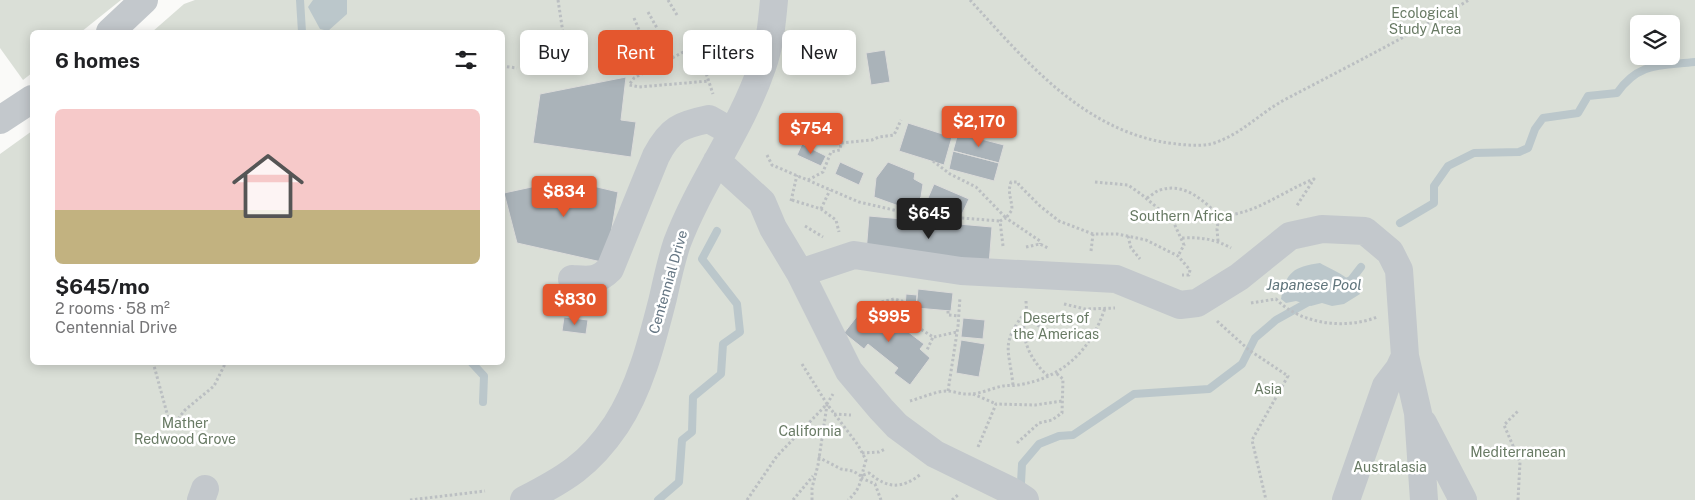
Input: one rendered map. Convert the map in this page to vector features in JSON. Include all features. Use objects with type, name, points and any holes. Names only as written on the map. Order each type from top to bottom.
[{"type":"street","points":[[112,30],[144,0]]},
{"type":"street","name":"Centennial Drive","points":[[524,500],[565,479],[593,455],[616,424],[635,390],[658,317],[676,245],[692,207],[718,161],[762,67],[771,31],[774,0]]},
{"type":"street","points":[[0,120],[30,100]]},
{"type":"street","points":[[572,279],[596,279],[602,277],[610,269],[656,156],[675,128],[687,123],[709,119],[732,132]]},
{"type":"street","points":[[718,161],[762,202],[773,228],[800,273],[849,371],[898,426],[936,454],[1013,492],[1025,500]]},
{"type":"street","points":[[800,273],[854,255],[961,271],[1116,279],[1180,305],[1197,303],[1239,277],[1290,236],[1322,229],[1365,231],[1390,252],[1399,270],[1405,356],[1418,413],[1424,500]]},
{"type":"street","points":[[1346,500],[1386,386],[1405,356]]},
{"type":"street","points":[[1418,413],[1463,500]]},
{"type":"path","points":[[558,0],[563,30]]},
{"type":"path","points":[[668,0],[677,15]]},
{"type":"path","points":[[970,0],[1034,70],[1072,103],[1109,123],[1146,139],[1174,144],[1208,144],[1234,135],[1280,102],[1420,29],[1469,0]]},
{"type":"path","points":[[648,12],[657,28]]},
{"type":"path","points":[[634,18],[639,30]]},
{"type":"path","points":[[683,52],[634,78],[629,85],[639,88],[709,81]]},
{"type":"path","points":[[505,66],[517,68]]},
{"type":"path","points":[[707,75],[713,94]]},
{"type":"path","points":[[808,180],[823,172],[831,152],[840,150],[840,143],[872,140],[879,136],[894,135],[902,120]]},
{"type":"path","points":[[767,155],[772,165],[859,202],[911,214],[1000,221],[1006,218],[1012,210],[1012,203],[1008,192],[1010,182],[1018,182],[1040,206],[1059,220],[1093,234],[1128,236],[1146,240],[1178,256],[1190,270],[1189,274],[1177,276]]},
{"type":"path","points":[[933,161],[950,174],[976,187],[1006,218],[1035,236],[1040,241],[1040,244]]},
{"type":"path","points":[[793,206],[791,200],[797,175]]},
{"type":"path","points":[[1147,198],[1161,190],[1178,189],[1197,194],[1219,216],[1242,214],[1314,179],[1294,210]]},
{"type":"path","points":[[1095,182],[1128,186],[1147,198],[1174,221],[1184,245],[1178,256]]},
{"type":"path","points":[[821,209],[830,190]]},
{"type":"path","points":[[791,200],[821,209],[836,220],[839,232]]},
{"type":"path","points":[[1218,241],[1219,216]]},
{"type":"path","points":[[801,220],[806,228],[821,237],[841,244],[854,255]]},
{"type":"path","points":[[1000,221],[1002,251]]},
{"type":"path","points":[[1091,254],[1093,234]]},
{"type":"path","points":[[1128,236],[1131,248],[1142,260]]},
{"type":"path","points":[[1182,238],[1218,241],[1232,249]]},
{"type":"path","points":[[961,271],[958,332],[948,391],[955,394],[973,394],[1056,373],[1071,363],[1091,337],[1105,308]]},
{"type":"path","points":[[1248,304],[1276,299],[1284,307],[1301,316],[1330,323],[1359,322],[1376,318],[1401,291]]},
{"type":"path","points":[[1026,296],[1027,319],[1038,326],[1061,335],[1081,334],[1091,337]]},
{"type":"path","points":[[876,310],[881,302],[894,299],[902,301],[902,317],[934,337],[958,332]]},
{"type":"path","points":[[1197,303],[1250,350],[1288,376],[1252,440],[1266,500]]},
{"type":"path","points":[[948,311],[948,315],[958,316]]},
{"type":"path","points":[[1026,311],[1022,328],[1025,345],[1048,376]]},
{"type":"path","points":[[1013,385],[1007,344],[1012,332],[1026,311]]},
{"type":"path","points":[[927,350],[934,337]]},
{"type":"path","points":[[802,364],[827,404],[858,445],[866,460],[861,477],[862,483],[857,492],[848,500]]},
{"type":"path","points":[[154,365],[171,428],[186,410],[214,386],[224,365]]},
{"type":"path","points":[[747,500],[777,456],[827,404],[849,371]]},
{"type":"path","points":[[1017,443],[1038,423],[1052,420],[1062,413],[1063,380],[1056,373]]},
{"type":"path","points":[[973,394],[996,404],[1034,405],[1062,401]]},
{"type":"path","points":[[812,500],[812,488],[827,404]]},
{"type":"path","points":[[983,433],[996,404]]},
{"type":"path","points":[[1518,500],[1520,462],[1504,425],[1519,410]]},
{"type":"path","points":[[861,477],[870,473],[878,481],[891,486],[908,484],[927,469],[936,454]]},
{"type":"path","points":[[818,457],[841,469],[853,471],[875,484],[881,500]]},
{"type":"path","points":[[792,500],[808,480],[815,475]]},
{"type":"path","points":[[410,500],[484,491]]},
{"type":"green space","points":[[0,0],[121,0],[84,30],[30,30],[30,75],[23,80],[0,48]]},
{"type":"green space","points":[[195,0],[1695,0],[1695,500],[0,500],[0,154],[30,132],[30,365],[505,365],[505,30],[154,30],[184,4]]},
{"type":"water","points":[[313,0],[347,0],[347,14],[329,30],[324,30],[320,29],[308,7]]},
{"type":"water","name":"Japanese Pool","points":[[1320,263],[1348,279],[1360,294],[1344,304],[1332,306],[1322,303],[1311,306],[1296,301],[1286,303],[1281,299],[1285,283],[1292,272]]},
{"type":"building","points":[[885,50],[890,82],[871,85],[866,53]]},
{"type":"building","points":[[626,77],[621,120],[636,122],[631,157],[533,143],[540,94]]},
{"type":"building","points":[[908,123],[952,137],[944,165],[899,151]]},
{"type":"building","points":[[958,133],[1004,145],[999,163],[953,151]]},
{"type":"building","points":[[802,144],[826,156],[821,166],[797,155]]},
{"type":"building","points":[[953,151],[999,163],[994,181],[949,169]]},
{"type":"building","points":[[840,162],[864,173],[859,185],[835,174]]},
{"type":"building","points":[[888,162],[915,173],[914,179],[923,184],[921,197],[910,210],[874,197],[876,178]]},
{"type":"building","points":[[551,176],[618,192],[606,263],[517,243],[505,193],[550,183]]},
{"type":"building","points":[[934,184],[969,199],[962,214],[928,198]]},
{"type":"building","points":[[869,216],[992,227],[989,265],[866,253]]},
{"type":"building","points":[[918,289],[953,293],[951,311],[916,308]]},
{"type":"building","points":[[906,294],[917,295],[916,308],[905,307]]},
{"type":"building","points":[[865,306],[878,317],[882,312],[924,344],[920,349],[930,358],[910,385],[894,373],[898,368],[868,344],[864,349],[844,333]]},
{"type":"building","points":[[564,317],[588,320],[586,334],[562,331]]},
{"type":"building","points":[[963,318],[985,320],[983,339],[961,337]]},
{"type":"building","points":[[961,340],[985,344],[979,377],[956,373]]},
{"type":"waterway","points":[[300,0],[302,30]]},
{"type":"waterway","points":[[1400,223],[1434,203],[1434,186],[1448,166],[1474,153],[1519,152],[1528,148],[1535,129],[1543,118],[1578,113],[1588,96],[1617,93],[1634,76],[1651,67],[1695,62]]},
{"type":"waterway","points":[[658,500],[679,482],[682,440],[692,432],[693,397],[721,374],[723,344],[740,332],[737,304],[702,259],[717,231]]},
{"type":"waterway","points":[[1342,284],[1351,280],[1361,267]]},
{"type":"waterway","points":[[1019,490],[1022,464],[1039,444],[1059,436],[1073,435],[1134,394],[1209,389],[1242,364],[1255,338],[1276,320],[1312,300]]},
{"type":"waterway","points":[[474,365],[484,376],[483,402]]},
{"type":"park label","name":"Ecological Study Area","points":[[1425,22]]},
{"type":"park label","name":"Southern Africa","points":[[1181,216]]},
{"type":"park label","name":"Deserts of the Americas","points":[[1056,326]]},
{"type":"park label","name":"Asia","points":[[1268,389]]},
{"type":"park label","name":"California","points":[[810,431]]},
{"type":"park label","name":"Mather Redwood Grove","points":[[185,432]]},
{"type":"park label","name":"Mediterranean","points":[[1518,452]]},
{"type":"park label","name":"Australasia","points":[[1390,467]]}]
